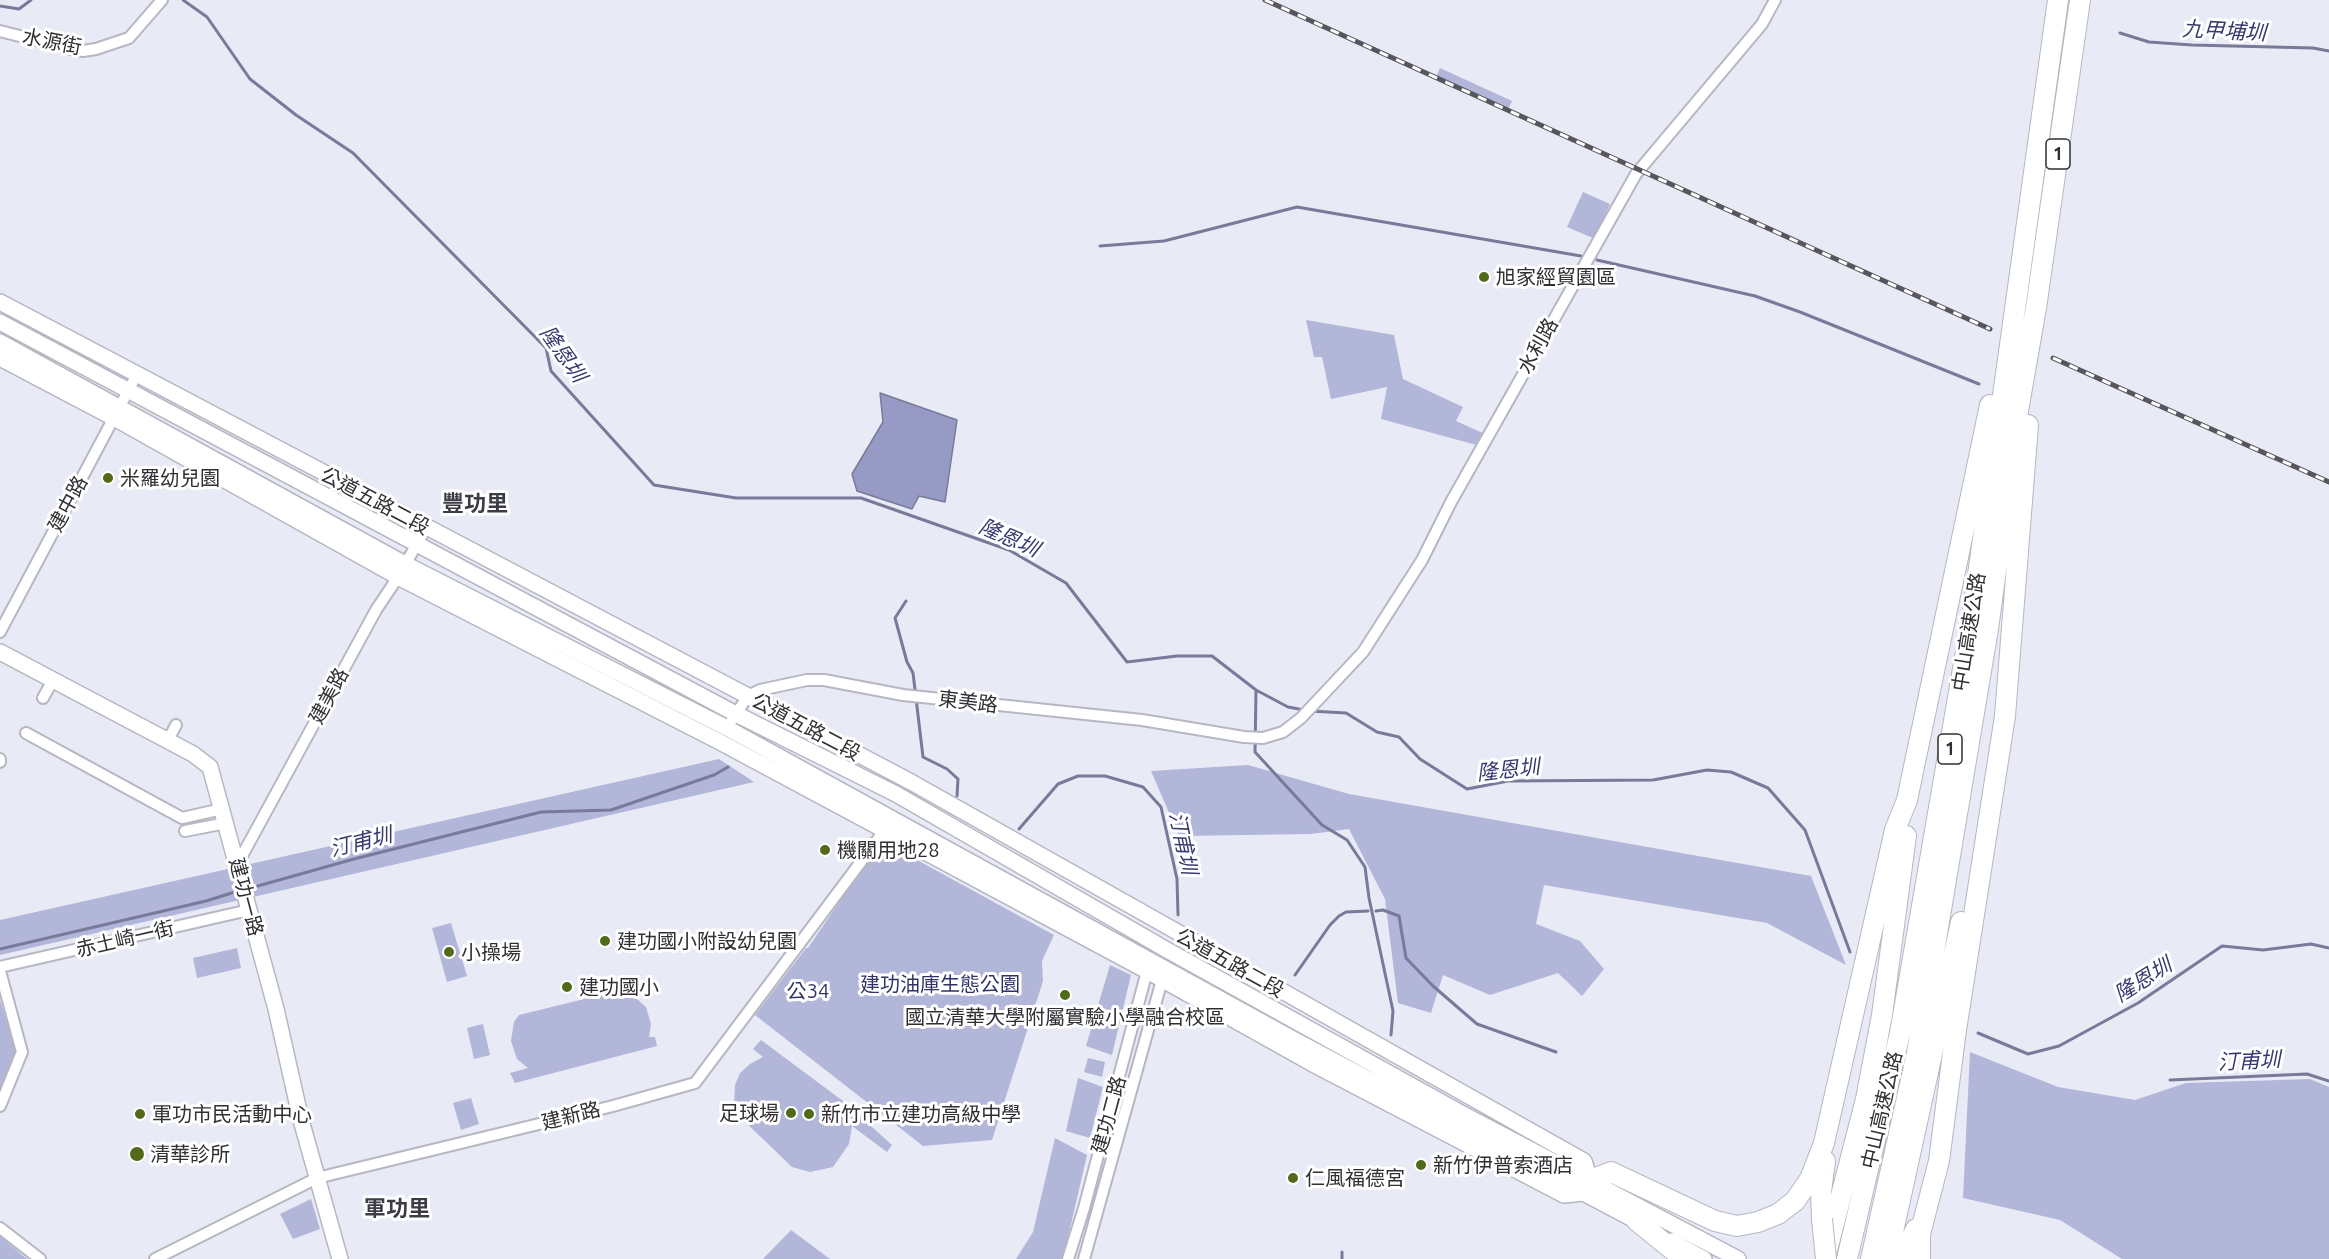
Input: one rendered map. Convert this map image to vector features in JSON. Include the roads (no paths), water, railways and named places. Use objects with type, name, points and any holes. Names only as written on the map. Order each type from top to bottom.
[{"type":"highway","name":"中山高速公路","points":[[1847,1259],[1900,1033],[1973,611],[2058,0]]},
{"type":"highway","name":"中山高速公路","points":[[1871,1259],[1917,1053],[1988,629],[2018,411],[2036,308],[2080,0]]},
{"type":"highway","points":[[1586,1186],[1611,1172],[1715,1221],[1737,1226],[1758,1222],[1778,1214],[1795,1201],[1810,1179],[1824,1143],[1895,830],[1907,800],[1970,508],[2024,233]]},
{"type":"highway","points":[[1903,1258],[1920,1234],[1939,1161],[1956,1030],[2005,716],[2036,308]]},
{"type":"highway","points":[[1826,1259],[1858,1131],[1882,1015],[1906,830],[1907,800]]},
{"type":"highway","points":[[1903,1258],[1964,906],[1991,807]]},
{"type":"highway","points":[[1824,1143],[1822,1219],[1826,1259]]},
{"type":"highway","points":[[1637,1221],[1684,1259]]},
{"type":"street","name":"水利路","points":[[1263,738],[1283,732],[1301,718],[1362,652],[1422,560],[1457,492],[1636,174],[1762,24],[1775,0]]},
{"type":"street","name":"水源街","points":[[0,31],[71,49],[83,51],[96,49],[129,38],[160,2]]},
{"type":"street","name":"公道五路二段","points":[[0,302],[136,376],[910,782],[1584,1161],[1586,1186]]},
{"type":"street","name":"公道五路二段","points":[[0,322],[736,714],[896,794],[1167,950],[1461,1113],[1586,1186],[1637,1221],[1704,1259]]},
{"type":"street","name":"公道五路二段","points":[[0,342],[117,412],[401,571],[723,735],[1293,1039],[1586,1186],[1738,1259]]},
{"type":"street","name":"公道五路二段","points":[[0,358],[117,412]]},
{"type":"street","name":"建中路","points":[[0,632],[136,376]]},
{"type":"street","name":"建美路","points":[[238,869],[376,610],[426,528]]},
{"type":"street","name":"建功一路","points":[[0,652],[168,740],[210,767],[340,1259]]},
{"type":"street","points":[[43,698],[52,680]]},
{"type":"street","name":"東美路","points":[[748,696],[760,690],[787,684],[807,680],[824,680],[916,696],[1142,720],[1244,737],[1263,738]]},
{"type":"street","points":[[723,735],[748,696]]},
{"type":"street","points":[[168,740],[176,725]]},
{"type":"street","points":[[26,733],[182,818],[224,816]]},
{"type":"street","name":"公道五路二段","points":[[723,735],[884,831],[1147,971],[1311,1063],[1564,1196],[1586,1186]]},
{"type":"street","points":[[185,831],[224,816]]},
{"type":"street","name":"建新路","points":[[155,1259],[317,1178],[613,1106],[695,1083],[884,831]]},
{"type":"street","name":"赤土崎一街","points":[[0,969],[249,910]]},
{"type":"street","points":[[1167,950],[1236,967]]},
{"type":"street","points":[[0,969],[22,1052],[0,1106]]},
{"type":"street","name":"建功二路","points":[[1068,1259],[1084,1208],[1147,971]]},
{"type":"street","name":"建功二路","points":[[1084,1259],[1162,980]]},
{"type":"street","points":[[0,1228],[40,1259]]},
{"type":"waterway","name":"隆恩圳","points":[[0,6],[19,9],[31,0]]},
{"type":"waterway","name":"隆恩圳","points":[[183,0],[207,17],[250,79],[296,115],[353,153],[546,348],[551,371],[654,485],[736,498],[861,498],[1009,550],[1066,583],[1127,662],[1177,656],[1212,656],[1256,690],[1288,707],[1304,710]]},
{"type":"waterway","name":"九甲埔圳","points":[[2120,33],[2149,42],[2313,48],[2329,51]]},
{"type":"waterway","points":[[1100,246],[1164,241],[1297,207],[1581,256]]},
{"type":"waterway","points":[[1597,260],[1755,296],[1979,384]]},
{"type":"waterway","points":[[906,601],[895,618],[907,662],[913,673],[923,757],[947,769],[958,779],[957,796]]},
{"type":"waterway","points":[[1256,690],[1255,752],[1322,825],[1347,840],[1365,867],[1369,898],[1393,1011],[1391,1035]]},
{"type":"waterway","name":"隆恩圳","points":[[1310,711],[1346,713],[1377,732],[1399,737],[1420,759],[1467,789],[1508,781],[1653,780],[1707,770],[1731,772],[1768,788],[1805,830],[1850,952]]},
{"type":"waterway","name":"汀甫圳","points":[[247,889],[354,859],[541,812],[611,810],[714,775],[728,767]]},
{"type":"waterway","name":"汀甫圳","points":[[1019,829],[1058,784],[1078,776],[1105,776],[1143,787],[1161,807],[1177,879],[1178,915]]},
{"type":"waterway","name":"汀甫圳","points":[[0,949],[206,901],[238,891]]},
{"type":"waterway","name":"汀甫圳","points":[[1376,911],[1383,910],[1399,916],[1406,958],[1433,986],[1477,1024],[1556,1052]]},
{"type":"waterway","name":"汀甫圳","points":[[1295,975],[1330,925],[1339,916],[1346,912],[1368,911]]},
{"type":"waterway","name":"隆恩圳","points":[[1978,1033],[2028,1054],[2059,1046],[2138,1003],[2222,946],[2263,950],[2311,944],[2329,948]]},
{"type":"waterway","name":"汀甫圳","points":[[2170,1080],[2307,1074],[2329,1081]]},
{"type":"waterway","points":[[1342,1252],[1342,1259]]},
{"type":"railway","points":[[1265,0],[1990,329]]},
{"type":"railway","points":[[2053,358],[2329,482]]},
{"type":"place","name":"旭家經貿園區","points":[[1484,277]]},
{"type":"place","name":"米羅幼兒園","points":[[108,478]]},
{"type":"place","name":"機關用地28","points":[[825,850]]},
{"type":"place","name":"建功國小附設幼兒園","points":[[605,941]]},
{"type":"place","name":"小操場","points":[[449,952]]},
{"type":"place","name":"建功國小","points":[[567,987]]},
{"type":"place","name":"國立清華大學附屬實驗小學融合校區","points":[[1065,995]]},
{"type":"place","name":"足球場","points":[[791,1113]]},
{"type":"place","name":"軍功市民活動中心","points":[[140,1114]]},
{"type":"place","name":"新竹市立建功高級中學","points":[[809,1114]]},
{"type":"place","name":"清華診所","points":[[137,1154]]},
{"type":"place","name":"新竹伊普索酒店","points":[[1421,1165]]},
{"type":"place","name":"仁風福德宮","points":[[1293,1178]]},
{"type":"district","name":"豐功里","points":[[475,504]]},
{"type":"district","name":"軍功里","points":[[397,1209]]},
{"type":"park label","name":"建功油庫生態公園","points":[[940,984]]},
{"type":"park label","name":"公34","points":[[808,991]]}]
